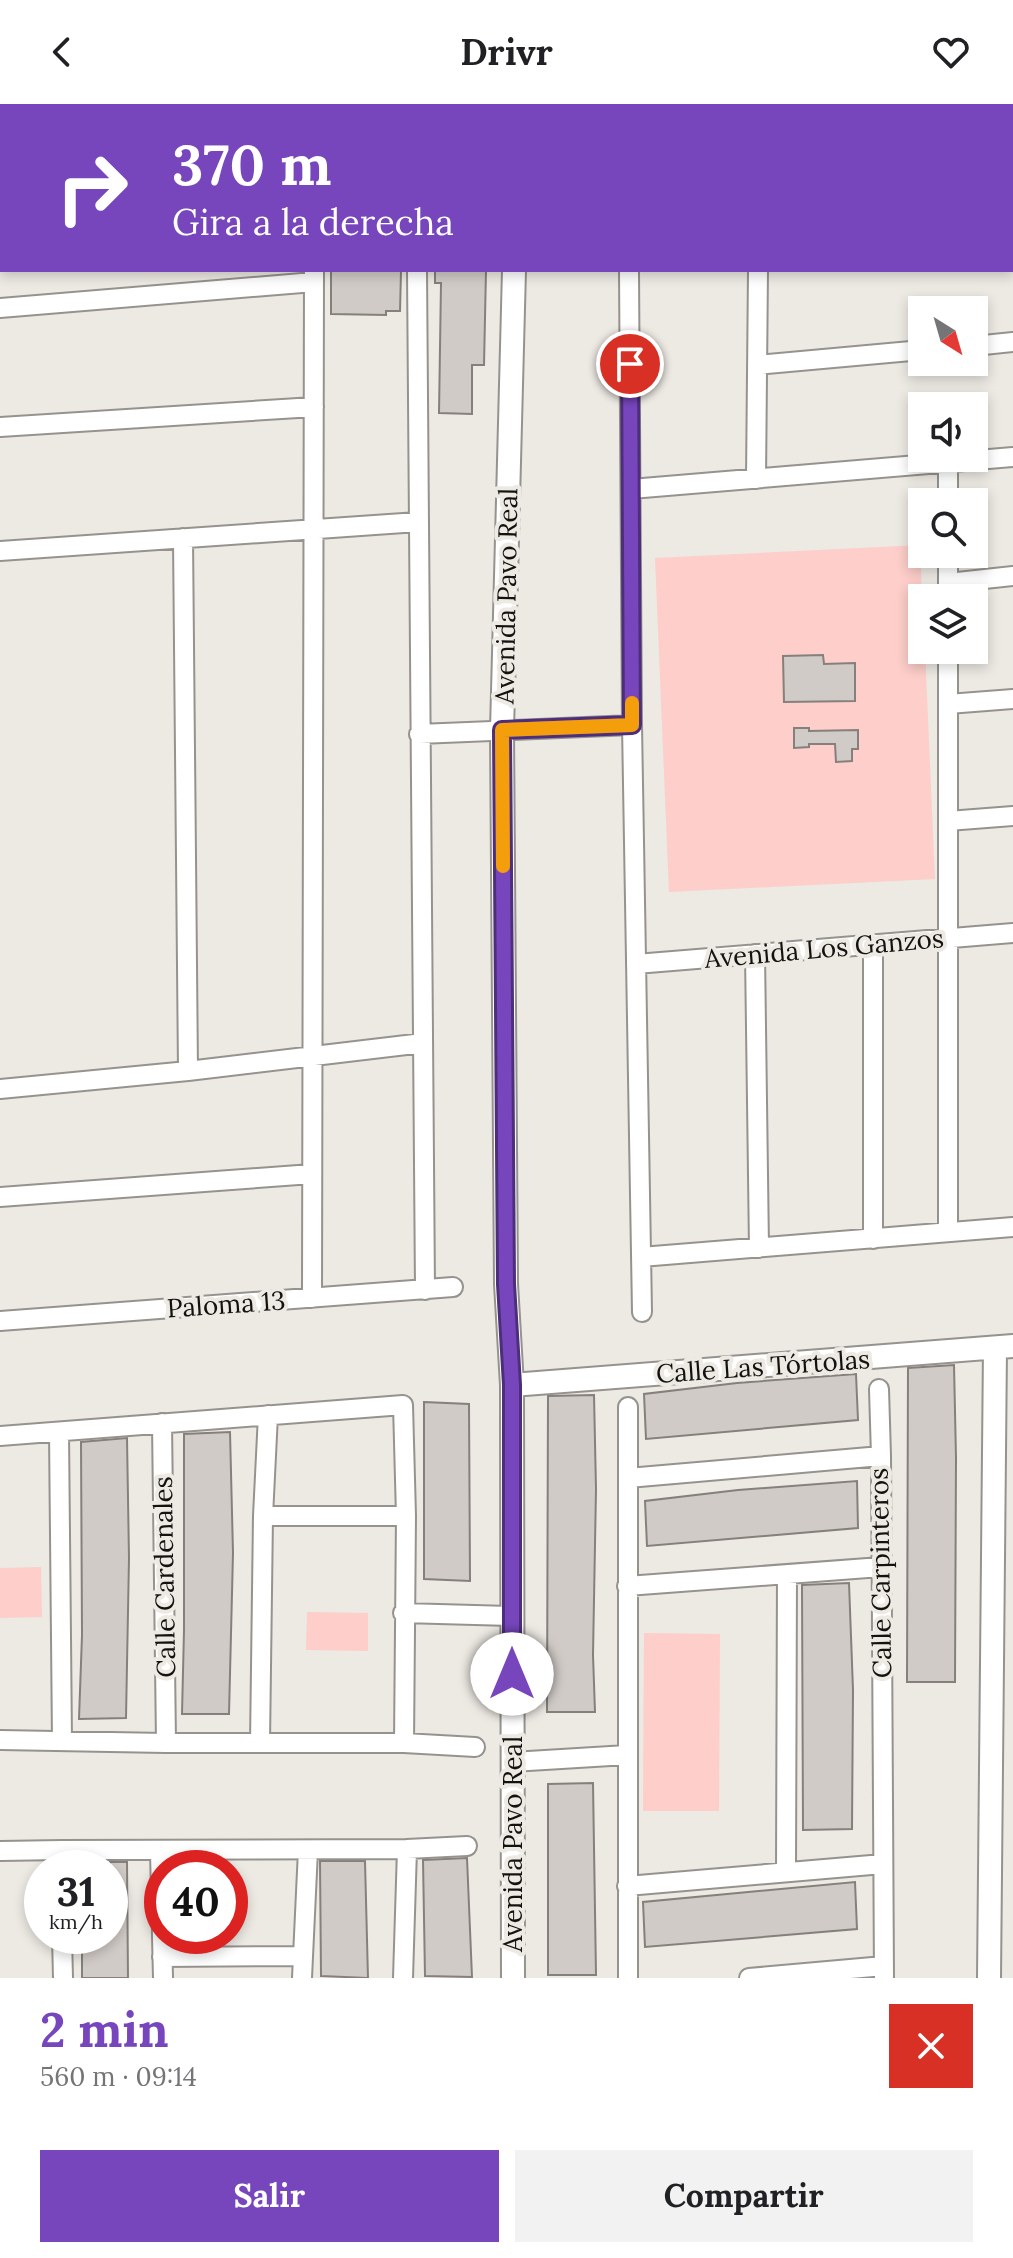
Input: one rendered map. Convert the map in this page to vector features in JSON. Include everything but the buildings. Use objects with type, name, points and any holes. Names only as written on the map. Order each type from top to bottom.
[{"type":"street","points":[[417,272],[425,1290]]},
{"type":"street","name":"Avenida Pavo Real","points":[[513,1978],[512,1385],[506,1284],[502,730],[514,272]]},
{"type":"street","points":[[629,272],[632,725],[642,1312]]},
{"type":"street","points":[[756,479],[758,272]]},
{"type":"street","points":[[0,308],[314,276],[312,1298]]},
{"type":"street","points":[[988,345],[1013,342]]},
{"type":"street","points":[[757,365],[908,351]]},
{"type":"street","points":[[0,427],[314,407]]},
{"type":"street","points":[[988,459],[1013,457]]},
{"type":"street","points":[[631,489],[908,466]]},
{"type":"street","points":[[0,551],[418,522]]},
{"type":"street","points":[[183,538],[188,1071]]},
{"type":"street","points":[[976,584],[1013,576]]},
{"type":"street","points":[[948,664],[948,1232]]},
{"type":"street","points":[[948,704],[1013,699]]},
{"type":"street","points":[[419,734],[632,725]]},
{"type":"street","points":[[948,821],[1013,816]]},
{"type":"street","name":"Avenida Los Ganzos","points":[[636,964],[1013,933]]},
{"type":"street","points":[[873,944],[873,1239]]},
{"type":"street","points":[[755,954],[759,1248]]},
{"type":"street","points":[[0,1089],[188,1071],[423,1043]]},
{"type":"street","points":[[0,1197],[312,1174]]},
{"type":"street","points":[[641,1257],[1013,1227]]},
{"type":"street","name":"Paloma 13","points":[[0,1321],[453,1287]]},
{"type":"street","points":[[989,1978],[1004,1347]]},
{"type":"street","name":"Calle Las Tórtolas","points":[[512,1385],[1004,1347]]},
{"type":"street","points":[[879,1389],[881,1456]]},
{"type":"street","points":[[0,1436],[403,1405],[406,1516],[404,1743]]},
{"type":"street","points":[[628,1407],[628,1978]]},
{"type":"street","points":[[260,1743],[263,1516],[268,1415]]},
{"type":"street","name":"Calle Cardenales","points":[[162,1423],[166,1743]]},
{"type":"street","points":[[59,1432],[62,1740]]},
{"type":"street","name":"Calle Carpinteros","points":[[628,1478],[881,1456],[884,1972]]},
{"type":"street","points":[[263,1516],[406,1516]]},
{"type":"street","points":[[627,1586],[881,1567]]},
{"type":"street","points":[[786,1872],[787,1574]]},
{"type":"street","points":[[403,1613],[512,1616]]},
{"type":"street","points":[[0,1740],[404,1743],[475,1747]]},
{"type":"street","points":[[512,1762],[627,1755]]},
{"type":"street","points":[[248,1850],[467,1846]]},
{"type":"street","points":[[403,1978],[407,1849]]},
{"type":"street","points":[[302,1978],[308,1850]]},
{"type":"street","points":[[0,1851],[24,1854]]},
{"type":"street","points":[[627,1886],[883,1864]]},
{"type":"street","points":[[62,1954],[63,1978]]},
{"type":"street","points":[[162,1954],[163,1978]]},
{"type":"street","points":[[162,1957],[303,1956]]},
{"type":"street","points":[[749,1978],[884,1972]]},
{"type":"shaded area","points":[[908,546],[908,568],[921,568],[921,584],[908,584],[908,664],[926,664],[935,879],[669,892],[655,558]]},
{"type":"shaded area","points":[[41,1567],[42,1617],[0,1618],[0,1568]]},
{"type":"shaded area","points":[[307,1612],[368,1613],[368,1651],[306,1650]]},
{"type":"shaded area","points":[[644,1633],[720,1634],[719,1811],[643,1811]]},
{"type":"slow traffic","points":[[503,866],[502,730],[632,725],[632,703]]},
{"type":"route","points":[[512,1674],[512,1385],[506,1284],[502,730],[632,725],[630,364]]}]
